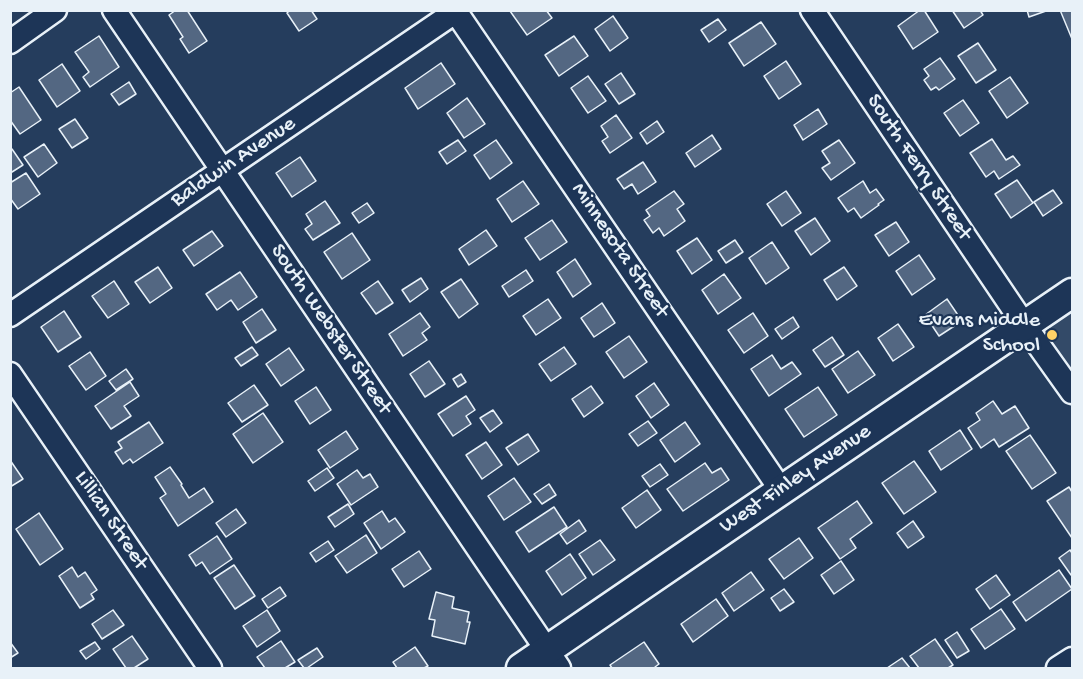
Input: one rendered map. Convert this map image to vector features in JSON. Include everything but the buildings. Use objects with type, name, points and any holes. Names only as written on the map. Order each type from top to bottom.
[{"type":"main road","name":"West Finley Avenue","points":[[521,669],[552,659],[781,490],[1072,293]]},
{"type":"street","points":[[10,42],[55,10]]},
{"type":"street","name":"South Webster Street","points":[[114,10],[552,659]]},
{"type":"street","name":"South Ferry Street","points":[[812,10],[1072,392]]},
{"type":"street","name":"Baldwin Avenue","points":[[10,315],[457,11]]},
{"type":"street","name":"Minnesota Street","points":[[457,11],[781,490]]},
{"type":"street","name":"Lillian Street","points":[[10,374],[210,669]]},
{"type":"street","points":[[1058,669],[1072,659]]},
{"type":"shaded area","name":"Evans Middle School","points":[[1072,293],[1072,392],[1025,326]]},
{"type":"place","name":"Evans Middle School","points":[[1052,335]]}]
